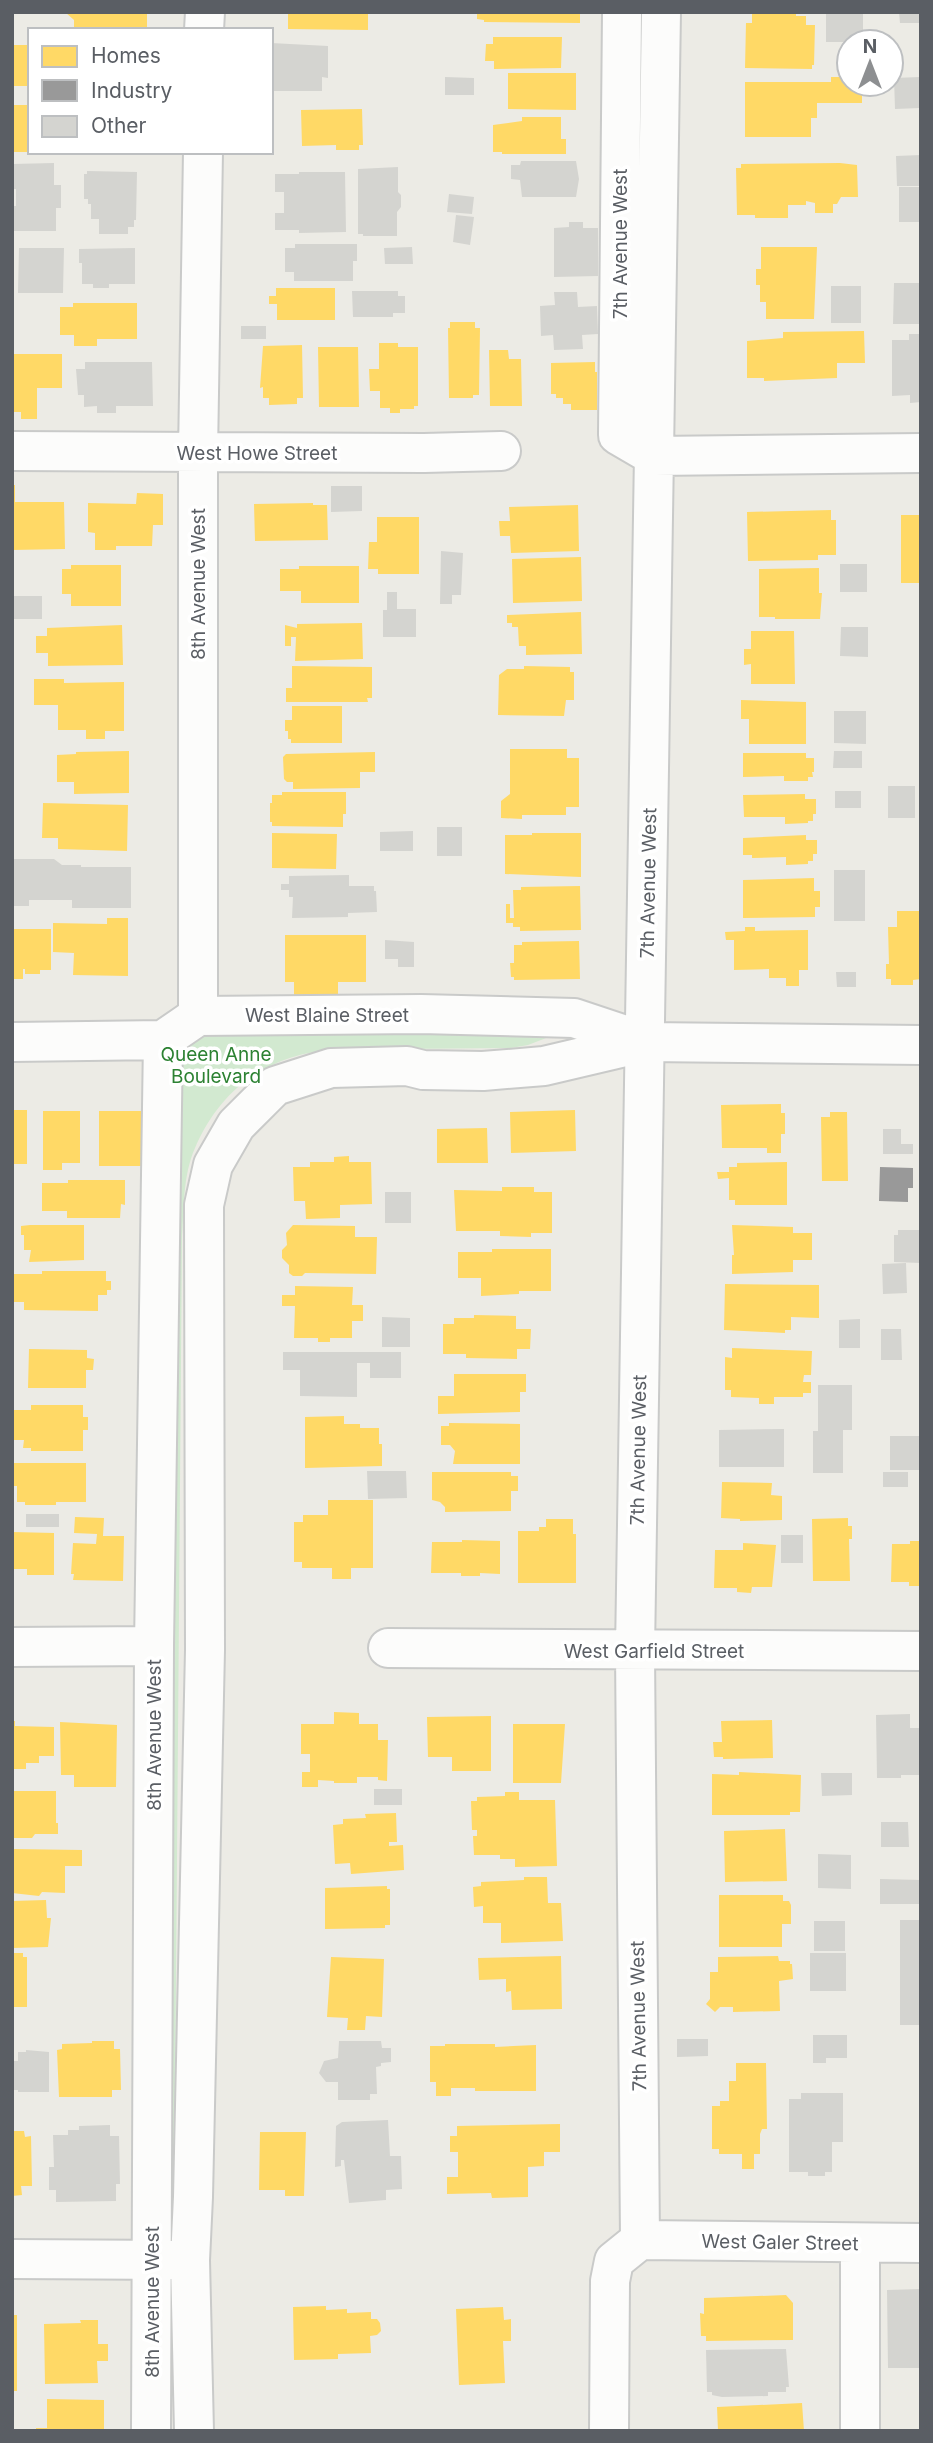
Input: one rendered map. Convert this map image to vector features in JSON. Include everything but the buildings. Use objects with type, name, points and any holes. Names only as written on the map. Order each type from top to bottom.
[{"type":"street","name":"7th Avenue West","points":[[622,12],[618,435],[654,456]]},
{"type":"street","name":"7th Avenue West","points":[[640,2240],[635,1651],[661,12]]},
{"type":"street","name":"8th Avenue West","points":[[198,1016],[198,453],[202,154]]},
{"type":"street","name":"West Howe Street","points":[[12,451],[501,451]]},
{"type":"street","points":[[654,456],[921,453]]},
{"type":"street","name":"West Blaine Street","points":[[198,1016],[421,1014],[574,1018],[646,1042]]},
{"type":"street","points":[[12,1042],[163,1040],[198,1016]]},
{"type":"street","name":"8th Avenue West","points":[[151,2431],[154,1646],[163,1040]]},
{"type":"street","name":"West Blaine Street","points":[[236,1125],[275,1086],[331,1068],[407,1066],[423,1070],[483,1071],[544,1066],[646,1042],[921,1045]]},
{"type":"street","name":"8th Avenue West","points":[[194,2431],[190,2260],[205,1650],[204,1205],[213,1165],[236,1125]]},
{"type":"street","points":[[12,1647],[154,1646]]},
{"type":"street","name":"West Garfield Street","points":[[388,1648],[921,1651]]},
{"type":"street","points":[[610,2431],[610,2281],[614,2261],[640,2240]]},
{"type":"street","name":"West Galer Street","points":[[640,2240],[921,2243]]},
{"type":"street","points":[[860,2243],[860,2431]]},
{"type":"street","points":[[12,2259],[190,2260]]},
{"type":"green space","name":"Queen Anne Boulevard","points":[[227,1028],[554,1035],[511,1048],[342,1048],[289,1058],[250,1078],[234,1091],[206,1126],[191,1158],[185,1191],[182,1237],[174,2234],[168,2234],[162,2225],[179,1058],[198,1039]]}]
